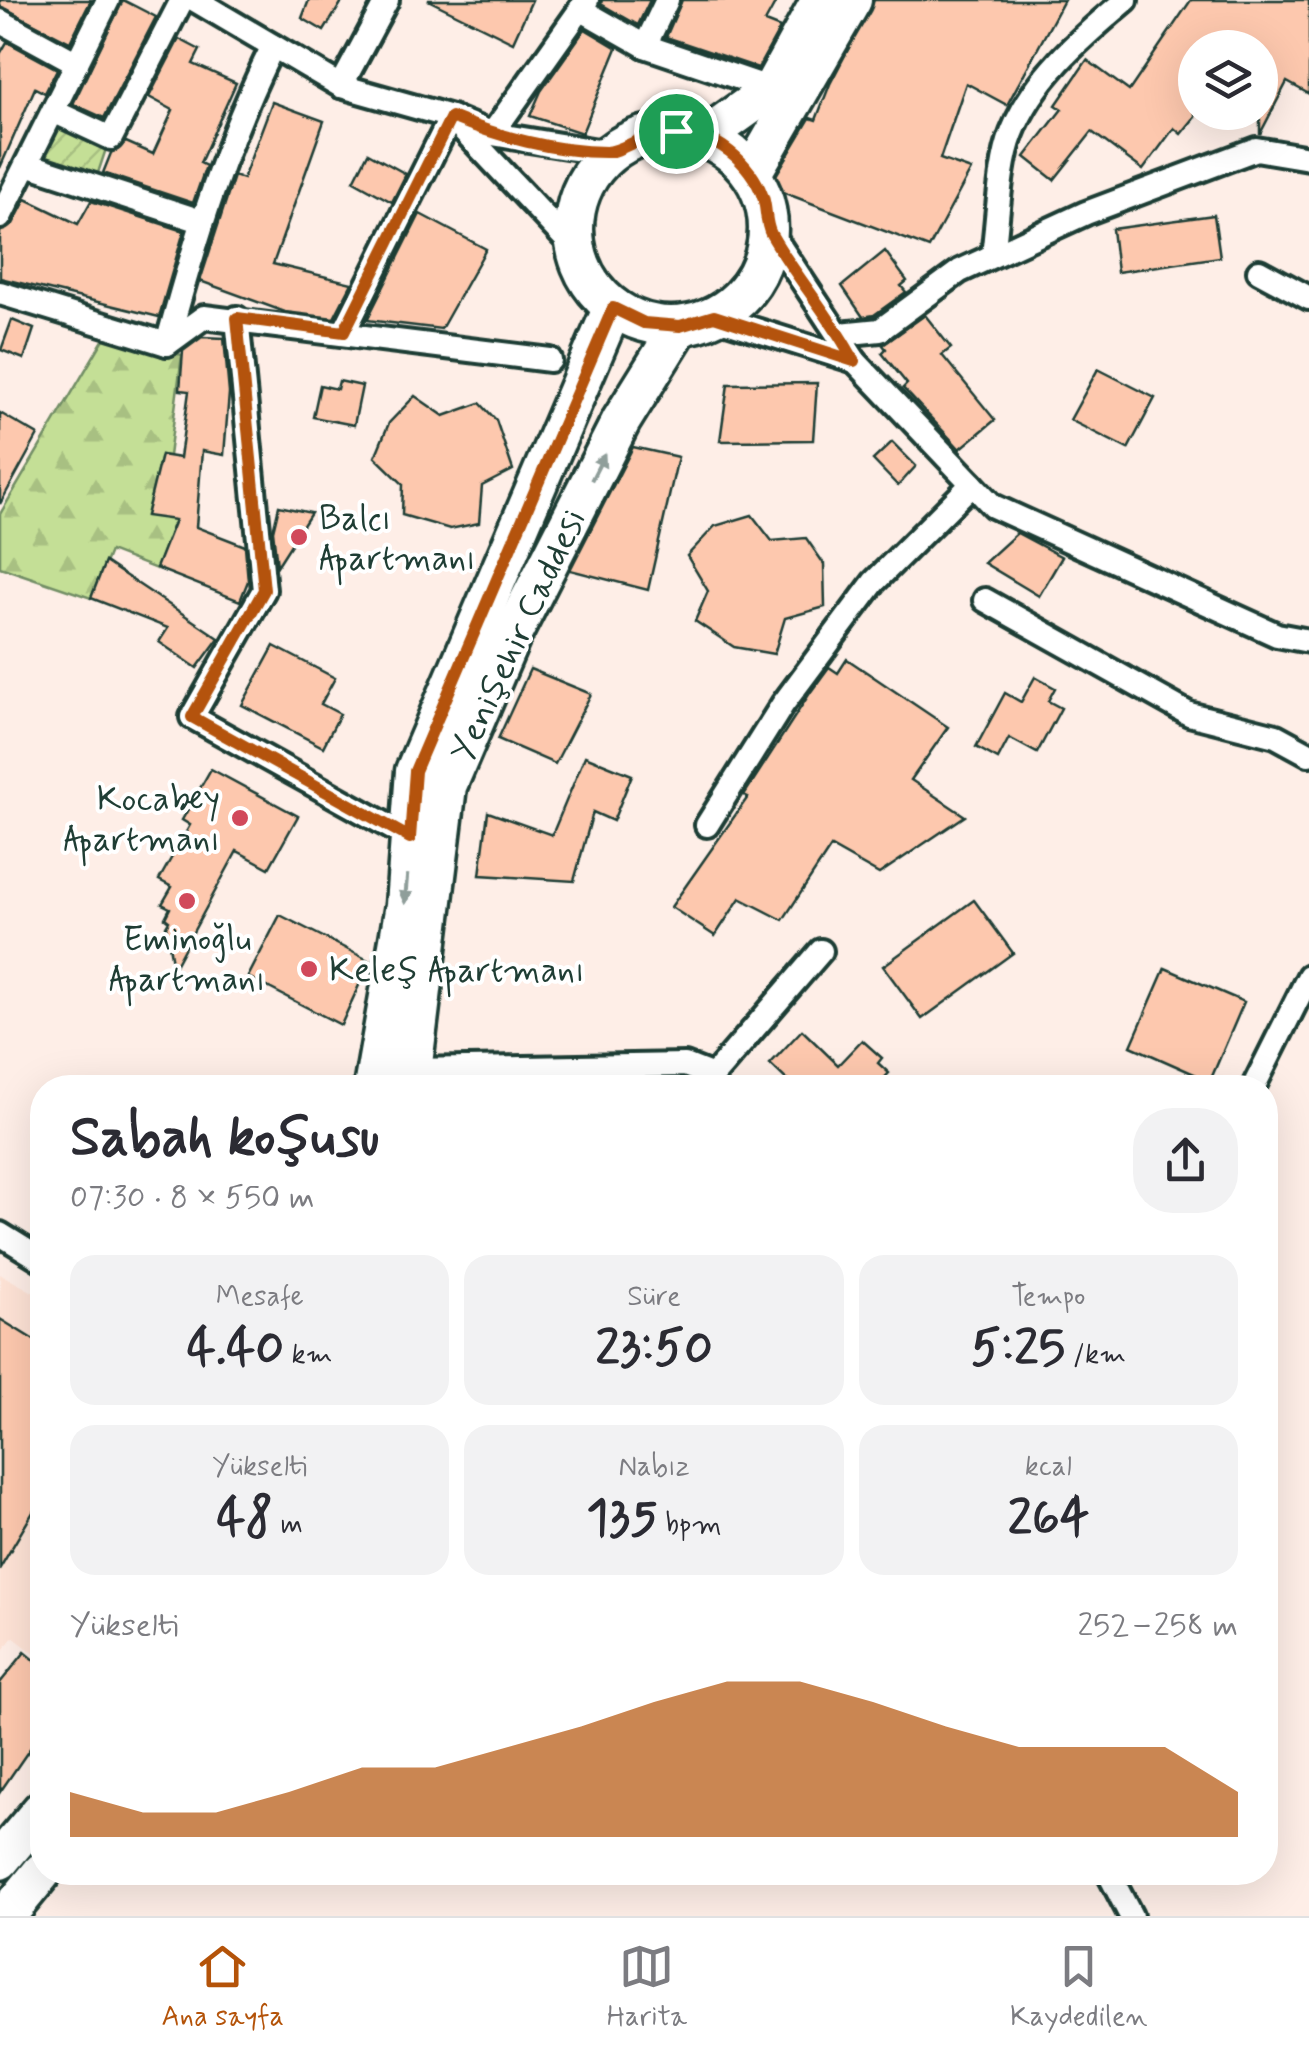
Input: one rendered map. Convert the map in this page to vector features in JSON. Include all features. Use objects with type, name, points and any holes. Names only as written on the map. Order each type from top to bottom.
[{"type":"main road","points":[[705,137],[772,89],[821,0]]},
{"type":"main road","points":[[752,173],[852,0]]},
{"type":"main road","points":[[676,131],[705,137],[731,152],[752,173],[764,200],[768,230],[762,264],[743,295],[697,321],[644,323],[613,308],[588,282],[575,249],[574,213],[587,180],[610,153],[641,136],[676,131]]},
{"type":"main road","name":"Yenişehir Caddesi","points":[[375,1075],[405,905],[415,771],[613,308]]},
{"type":"main road","name":"Yenişehir Caddesi","points":[[412,1075],[452,772],[511,638],[621,421],[697,321]]},
{"type":"main road","points":[[0,1860],[30,1824]]},
{"type":"main road","points":[[6,1916],[31,1885]]},
{"type":"street","points":[[0,218],[108,0]]},
{"type":"street","points":[[53,111],[111,138],[182,0]]},
{"type":"street","points":[[195,0],[341,86],[451,117],[492,134],[610,153]]},
{"type":"street","points":[[341,86],[387,0]]},
{"type":"street","points":[[645,46],[667,0]]},
{"type":"street","points":[[993,256],[1011,135],[1045,76],[1076,42],[1126,0]]},
{"type":"street","points":[[492,134],[584,5],[645,46],[772,89]]},
{"type":"street","points":[[0,21],[76,63]]},
{"type":"street","points":[[167,344],[201,221],[243,106],[273,46]]},
{"type":"street","points":[[451,117],[575,249]]},
{"type":"street","points":[[344,332],[451,117]]},
{"type":"street","points":[[840,334],[880,330],[960,271],[1086,213],[1256,149],[1309,158]]},
{"type":"street","points":[[26,164],[201,221]]},
{"type":"street","points":[[768,230],[840,334],[854,361],[993,506],[1276,634],[1309,641]]},
{"type":"street","points":[[1259,271],[1309,298]]},
{"type":"street","points":[[0,292],[167,344]]},
{"type":"street","points":[[167,344],[204,317],[237,318],[550,360]]},
{"type":"street","points":[[237,318],[264,590],[192,717],[410,838]]},
{"type":"street","points":[[697,321],[854,361]]},
{"type":"street","points":[[707,825],[783,704],[874,582],[972,484]]},
{"type":"street","points":[[985,600],[1189,714],[1276,736],[1309,754]]},
{"type":"street","points":[[714,1075],[821,951]]},
{"type":"street","points":[[1260,1075],[1309,976]]},
{"type":"street","points":[[489,1075],[685,1065],[710,1075]]},
{"type":"street","points":[[0,1234],[30,1253]]},
{"type":"street","points":[[1115,1885],[1131,1916]]},
{"type":"shaded area","points":[[0,1274],[30,1290],[30,1650],[13,1637],[0,1654]]},
{"type":"green space","points":[[56,115],[109,140],[96,179],[33,160]]},
{"type":"green space","points":[[105,337],[182,355],[169,456],[161,455],[146,515],[175,519],[156,569],[110,551],[91,598],[0,567],[0,514]]},
{"type":"building","points":[[0,0],[91,0],[70,42],[0,6]]},
{"type":"building","points":[[123,0],[156,17],[104,118],[73,104]]},
{"type":"building","points":[[309,0],[343,0],[324,31],[302,18]]},
{"type":"building","points":[[428,0],[532,0],[513,42]]},
{"type":"building","points":[[602,0],[650,0],[638,25],[601,4]]},
{"type":"building","points":[[682,0],[777,0],[765,22],[780,28],[758,68],[666,37]]},
{"type":"building","points":[[874,0],[1064,0],[1007,105],[966,83],[940,159],[971,170],[929,248],[769,187],[810,118],[816,120],[830,84]]},
{"type":"building","points":[[1191,0],[1309,0],[1309,94],[1287,82],[1278,99],[1278,30],[1178,30],[1178,130],[1184,130],[1181,134],[1174,128],[1143,170],[1092,132],[1054,180],[1025,157],[1062,109],[1056,105],[1087,60],[1129,91]]},
{"type":"building","points":[[585,29],[617,48],[582,133],[530,116],[541,91]]},
{"type":"building","points":[[179,39],[200,50],[193,64],[236,83],[200,163],[206,166],[193,203],[103,173],[111,153],[126,142],[153,154],[173,110],[149,97]]},
{"type":"building","points":[[7,42],[57,69],[45,93],[35,88],[0,168],[0,54]]},
{"type":"building","points":[[272,102],[324,121],[273,264],[352,283],[334,318],[285,312],[200,281],[234,176],[243,179]]},
{"type":"building","points":[[368,153],[406,174],[392,202],[354,181]]},
{"type":"building","points":[[26,199],[78,224],[91,201],[184,231],[159,317],[0,278],[0,232],[13,224]]},
{"type":"building","points":[[420,214],[486,249],[441,329],[367,320]]},
{"type":"building","points":[[1214,215],[1220,257],[1117,272],[1112,229]]},
{"type":"building","points":[[885,251],[907,281],[901,286],[906,292],[874,315],[863,317],[842,286]]},
{"type":"building","points":[[925,315],[951,348],[942,355],[995,420],[960,449],[903,388],[907,384],[882,353],[886,349],[883,345]]},
{"type":"building","points":[[12,320],[34,329],[24,359],[1,350]]},
{"type":"building","points":[[202,337],[224,338],[229,393],[224,455],[202,451],[196,527],[245,546],[248,581],[240,601],[156,568],[175,520],[146,516],[161,455],[180,458],[189,391],[180,390],[183,351]]},
{"type":"building","points":[[1098,369],[1155,398],[1128,449],[1070,420]]},
{"type":"building","points":[[339,381],[362,386],[354,425],[313,417],[320,385],[337,389]]},
{"type":"building","points":[[817,383],[813,440],[720,441],[728,384]]},
{"type":"building","points":[[415,396],[444,416],[480,403],[496,420],[513,470],[482,486],[479,523],[450,529],[402,515],[403,484],[375,457],[389,423]]},
{"type":"building","points":[[0,413],[38,435],[0,504]]},
{"type":"building","points":[[892,442],[916,466],[898,486],[873,460]]},
{"type":"building","points":[[633,447],[678,457],[648,590],[570,570]]},
{"type":"building","points":[[279,506],[311,513],[277,566],[273,531]]},
{"type":"building","points":[[752,515],[772,541],[806,538],[824,564],[825,607],[785,618],[774,654],[734,647],[695,621],[708,591],[687,556],[715,526]]},
{"type":"building","points":[[1017,533],[1062,557],[1039,596],[984,563]]},
{"type":"building","points":[[105,562],[219,638],[197,668],[159,642],[168,628],[91,598]]},
{"type":"building","points":[[274,646],[335,678],[321,704],[340,714],[323,747],[242,705]]},
{"type":"building","points":[[847,659],[948,727],[911,780],[965,816],[879,874],[831,847],[783,920],[740,898],[715,936],[671,907],[748,797],[744,795],[810,693],[829,667],[838,673]]},
{"type":"building","points":[[530,669],[591,694],[555,764],[498,739]]},
{"type":"building","points":[[1035,677],[1055,688],[1048,701],[1061,708],[1037,753],[1009,738],[998,759],[976,747],[1005,693],[1021,702]]},
{"type":"building","points":[[585,756],[632,775],[613,821],[593,812],[574,881],[480,875],[488,812],[552,835]]},
{"type":"building","points":[[211,769],[298,816],[269,868],[237,851],[173,969],[166,926],[169,921],[165,918],[170,908],[162,904],[172,887],[159,880],[190,825],[182,820]]},
{"type":"building","points":[[974,900],[1013,953],[922,1019],[883,966]]},
{"type":"building","name":"Keleş Apartmanı","points":[[280,915],[370,961],[341,1025],[248,977]]},
{"type":"building","points":[[1165,968],[1244,1002],[1213,1075],[1196,1075],[1131,1046]]},
{"type":"building","points":[[802,1030],[838,1065],[862,1040],[882,1058],[878,1063],[889,1073],[781,1075],[770,1064]]},
{"type":"building","points":[[0,1319],[30,1338],[30,1517],[0,1568]]},
{"type":"building","points":[[25,1652],[30,1656],[30,1748],[0,1792],[0,1683]]},
{"type":"place","name":"Balcı Apartmanı","points":[[299,537]]},
{"type":"place","name":"Kocabey Apartmanı","points":[[240,818]]},
{"type":"place","name":"Eminoğlu Apartmanı","points":[[187,901]]},
{"type":"place","name":"Keleş Apartmanı","points":[[309,969]]},
{"type":"route","points":[[451,117],[492,134],[610,153],[641,136],[676,131],[705,137],[731,152],[752,173],[764,200],[768,230],[840,334],[854,361],[714,316],[680,326],[644,323],[613,308],[415,771],[410,838],[192,717],[264,590],[237,318],[344,332],[451,117]]}]
